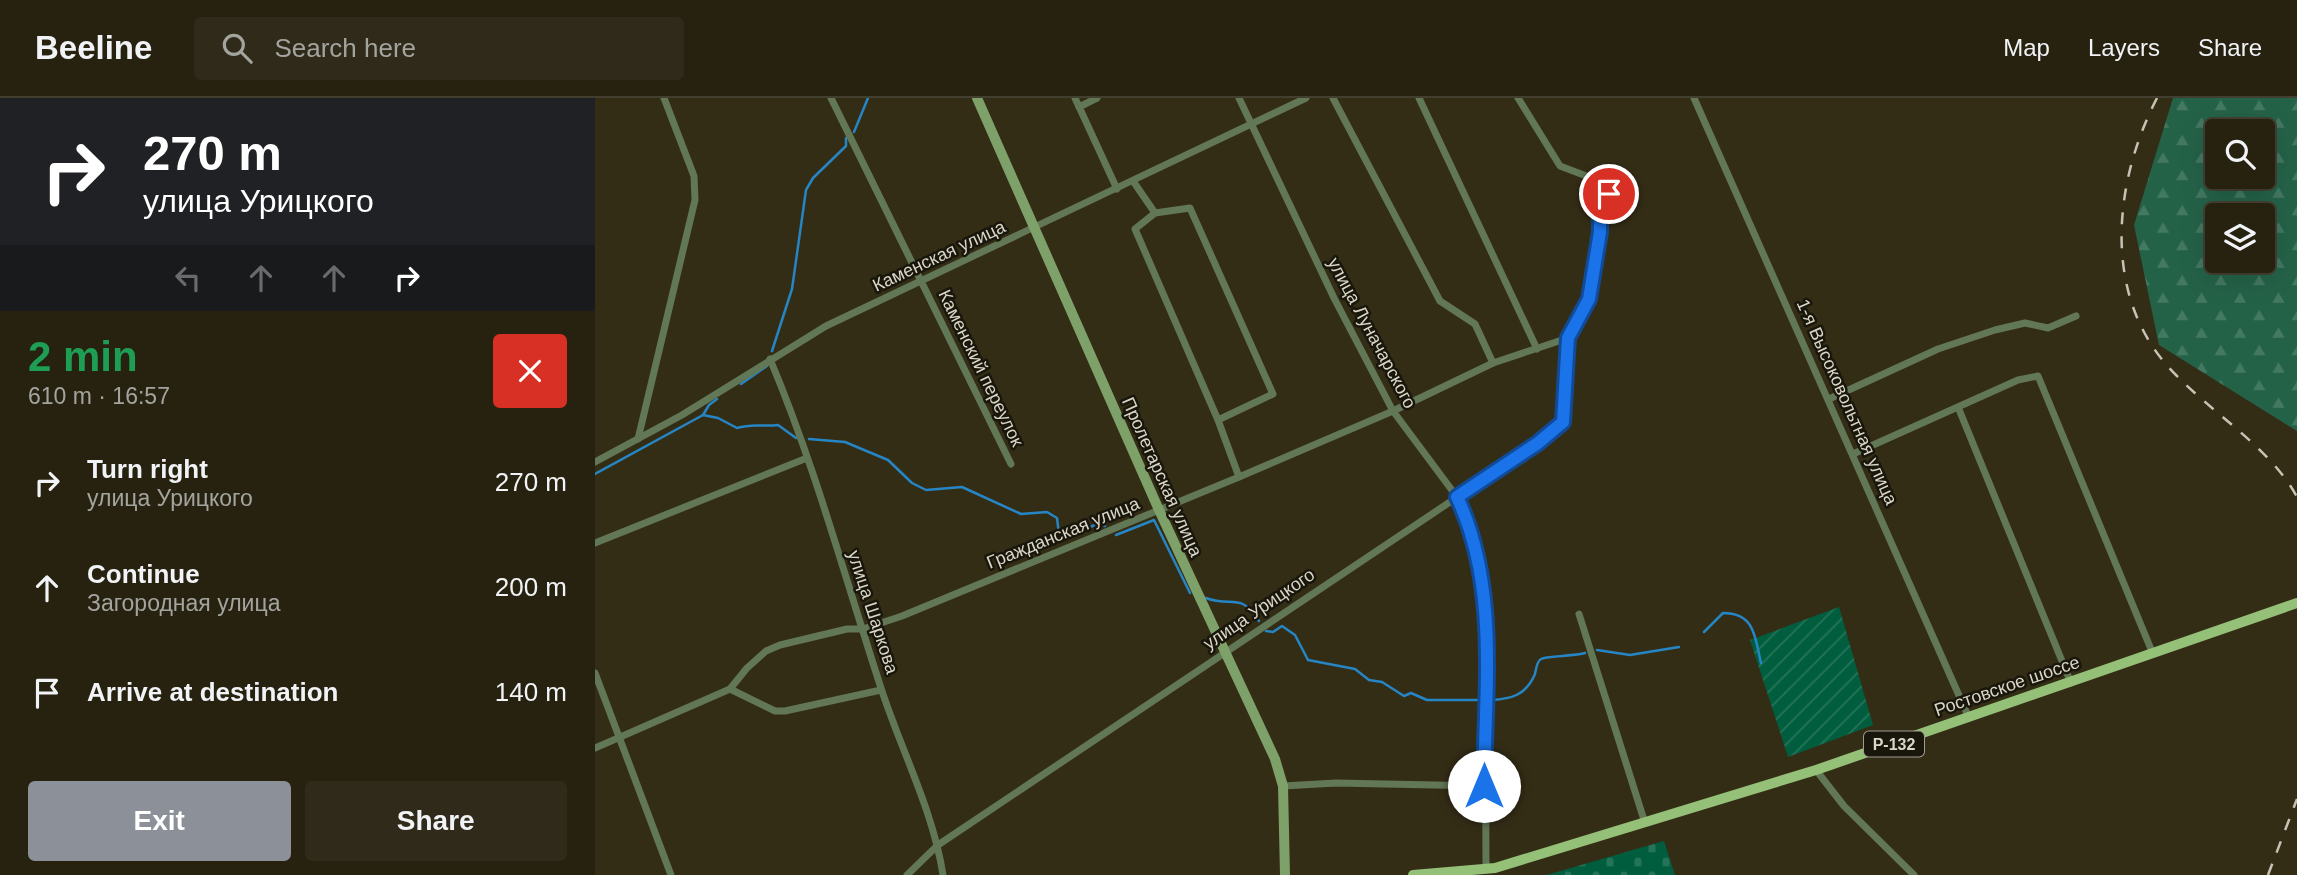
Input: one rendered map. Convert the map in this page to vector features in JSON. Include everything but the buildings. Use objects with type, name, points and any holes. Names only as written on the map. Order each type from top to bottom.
[{"type":"main road","name":"Пролетарская улица","points":[[977,98],[1223,652],[1275,759],[1283,786],[1285,875]]},
{"type":"main road","name":"Ростовское шоссе","points":[[1413,875],[1486,870],[1816,770],[2297,603]]},
{"type":"street","points":[[638,439],[695,200],[694,176],[664,98]]},
{"type":"street","name":"Каменский переулок","points":[[831,98],[1011,464]]},
{"type":"street","points":[[1075,98],[1117,189]]},
{"type":"street","points":[[1079,107],[1097,98]]},
{"type":"street","name":"улица Луначарского","points":[[1239,98],[1334,298],[1393,411],[1457,497],[1472,530],[1483,590],[1486,870]]},
{"type":"street","name":"Каменская улица","points":[[595,462],[682,415],[826,326],[1034,230],[1305,98]]},
{"type":"street","points":[[1333,98],[1440,302],[1475,324],[1493,363]]},
{"type":"street","points":[[1419,98],[1537,349]]},
{"type":"street","points":[[1518,98],[1560,166],[1609,186],[1611,190],[1600,209],[1600,232],[1589,299],[1568,338]]},
{"type":"street","name":"1-я Высоковольтная улица","points":[[1694,98],[1969,719]]},
{"type":"street","points":[[1133,181],[1155,214]]},
{"type":"street","points":[[1218,420],[1273,394],[1190,208],[1155,214],[1135,229],[1218,420],[1239,477]]},
{"type":"street","points":[[1829,398],[1938,349],[1995,330],[2025,323],[2048,328],[2076,316]]},
{"type":"street","name":"Гражданская улица","points":[[595,748],[730,689],[747,668],[766,651],[780,645],[847,629],[863,629],[902,616],[1239,477],[1393,411],[1493,363],[1568,338]]},
{"type":"street","name":"улица Урицкого","points":[[907,875],[939,845],[1538,443],[1563,422],[1568,338]]},
{"type":"street","name":"улица Шаркова","points":[[770,359],[802,436],[881,690],[939,845],[943,875]]},
{"type":"street","points":[[1853,454],[2018,380],[2038,376],[2153,654]]},
{"type":"street","points":[[1958,407],[2071,683]]},
{"type":"street","points":[[595,543],[807,458]]},
{"type":"street","points":[[1579,614],[1644,820]]},
{"type":"street","points":[[595,673],[671,875]]},
{"type":"street","points":[[730,689],[775,710],[785,711],[881,690]]},
{"type":"street","points":[[1816,770],[1844,806],[1915,875]]},
{"type":"street","points":[[1283,786],[1336,783],[1484,786]]},
{"type":"green space","points":[[2173,98],[2297,98],[2297,431],[2159,345],[2134,225]]},
{"type":"green space","points":[[1839,607],[1873,725],[1788,757],[1750,640]]},
{"type":"green space","points":[[1664,841],[1675,875],[1544,875],[1550,874]]},
{"type":"waterway","points":[[854,132],[868,98]]},
{"type":"waterway","points":[[772,351],[792,289],[806,190],[813,178],[846,146],[846,138]]},
{"type":"waterway","points":[[741,384],[767,366]]},
{"type":"waterway","points":[[703,415],[717,399]]},
{"type":"waterway","points":[[595,474],[703,415],[718,418],[737,428],[778,425],[796,438]]},
{"type":"waterway","points":[[809,439],[845,442],[888,460],[912,483],[926,490],[962,487],[1021,514],[1047,512],[1057,518],[1059,534],[1063,538],[1100,523],[1105,526]]},
{"type":"waterway","points":[[1116,535],[1154,520],[1190,593]]},
{"type":"waterway","points":[[1206,598],[1241,603],[1259,621]]},
{"type":"waterway","points":[[1704,632],[1723,613],[1742,617],[1752,629],[1761,663]]},
{"type":"waterway","points":[[1266,631],[1273,632],[1282,626],[1295,635],[1308,660],[1355,669],[1369,680],[1382,682],[1404,696],[1411,693],[1427,700],[1478,700]]},
{"type":"waterway","points":[[1597,650],[1630,655],[1679,647]]},
{"type":"waterway","points":[[1491,700],[1512,697],[1523,691],[1535,674],[1541,659],[1585,653]]},
{"type":"railway","points":[[2157,98],[2130,168],[2124,205],[2122,242],[2125,278],[2135,314],[2152,346],[2177,376],[2258,448],[2297,497]]},
{"type":"railway","points":[[2268,875],[2297,799]]},
{"type":"route","points":[[1484,786],[1483,590],[1472,530],[1457,497],[1538,443],[1563,422],[1568,338],[1589,299],[1600,232],[1600,209],[1609,194]]}]
